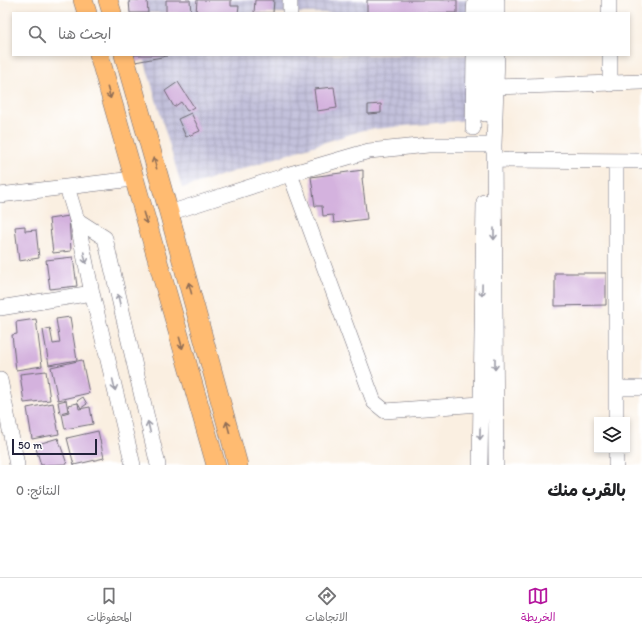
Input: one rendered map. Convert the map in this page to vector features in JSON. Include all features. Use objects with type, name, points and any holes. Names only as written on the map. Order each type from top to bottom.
[{"type":"main road","points":[[84,0],[87,12]]},
{"type":"main road","points":[[108,0],[112,12]]},
{"type":"main road","points":[[99,56],[216,465]]},
{"type":"main road","points":[[124,56],[238,465]]},
{"type":"street","points":[[290,0],[290,12]]},
{"type":"street","points":[[474,0],[474,12]]},
{"type":"street","points":[[486,0],[486,12]]},
{"type":"street","points":[[497,0],[497,12]]},
{"type":"street","points":[[609,0],[609,12]]},
{"type":"street","points":[[473,128],[474,56]]},
{"type":"street","points":[[485,56],[491,150],[496,465]]},
{"type":"street","points":[[480,465],[480,404],[491,150],[496,87],[496,56]]},
{"type":"street","points":[[610,56],[610,84]]},
{"type":"street","points":[[496,87],[642,82]]},
{"type":"street","points":[[169,213],[290,174],[369,152],[428,145],[616,161],[642,161]]},
{"type":"street","points":[[616,161],[616,417]]},
{"type":"street","points":[[290,174],[374,402],[385,411],[480,404]]},
{"type":"street","points":[[0,196],[133,178]]},
{"type":"street","points":[[67,187],[77,220],[92,294],[133,465]]},
{"type":"street","points":[[77,220],[104,238],[158,465]]},
{"type":"street","points":[[0,308],[92,294]]},
{"type":"street","points":[[0,380],[5,435],[17,465]]},
{"type":"street","points":[[616,388],[642,388]]},
{"type":"street","points":[[616,453],[616,465]]},
{"type":"shaded area","points":[[127,0],[467,0],[468,12],[131,12]]},
{"type":"shaded area","points":[[143,56],[468,56],[468,120],[363,130],[182,188]]},
{"type":"building","points":[[129,0],[147,0],[148,12],[130,12]]},
{"type":"building","points":[[166,0],[190,0],[191,12],[166,12]]},
{"type":"building","points":[[197,0],[231,0],[231,6],[239,6],[238,12],[196,12]]},
{"type":"building","points":[[255,0],[274,0],[273,12],[254,12]]},
{"type":"building","points":[[367,0],[457,0],[457,12],[367,12]]},
{"type":"building","points":[[134,56],[167,56],[135,62]]},
{"type":"building","points":[[178,82],[194,107],[187,111],[181,102],[174,107],[165,91]]},
{"type":"building","points":[[334,87],[337,108],[317,111],[314,89]]},
{"type":"building","points":[[381,104],[381,113],[368,114],[368,105]]},
{"type":"building","points":[[191,113],[200,131],[186,137],[178,119]]},
{"type":"building","points":[[363,170],[362,178],[367,219],[334,223],[333,215],[323,216],[322,206],[315,206],[311,177]]},
{"type":"building","points":[[69,216],[71,251],[53,253],[49,219]]},
{"type":"building","points":[[25,226],[25,231],[36,230],[39,258],[19,261],[15,227]]},
{"type":"building","points":[[73,257],[77,286],[50,289],[46,260]]},
{"type":"building","points":[[555,273],[606,273],[606,305],[555,306]]},
{"type":"building","points":[[70,317],[77,360],[49,365],[43,330],[50,328],[53,344],[60,343],[56,319]]},
{"type":"building","points":[[36,319],[42,366],[16,370],[12,335],[17,334],[16,322]]},
{"type":"building","points":[[82,360],[89,393],[58,400],[51,367]]},
{"type":"building","points":[[46,371],[50,400],[24,403],[20,374]]},
{"type":"building","points":[[83,397],[87,404],[81,408],[77,401]]},
{"type":"building","points":[[66,400],[68,411],[60,413],[58,402]]},
{"type":"building","points":[[53,403],[59,434],[32,439],[27,408]]},
{"type":"building","points":[[78,403],[79,409],[90,407],[93,424],[65,429],[62,414],[69,412],[68,405]]},
{"type":"building","points":[[98,431],[104,458],[74,465],[67,438]]},
{"type":"building","points":[[58,438],[67,464],[41,465],[35,445]]}]
